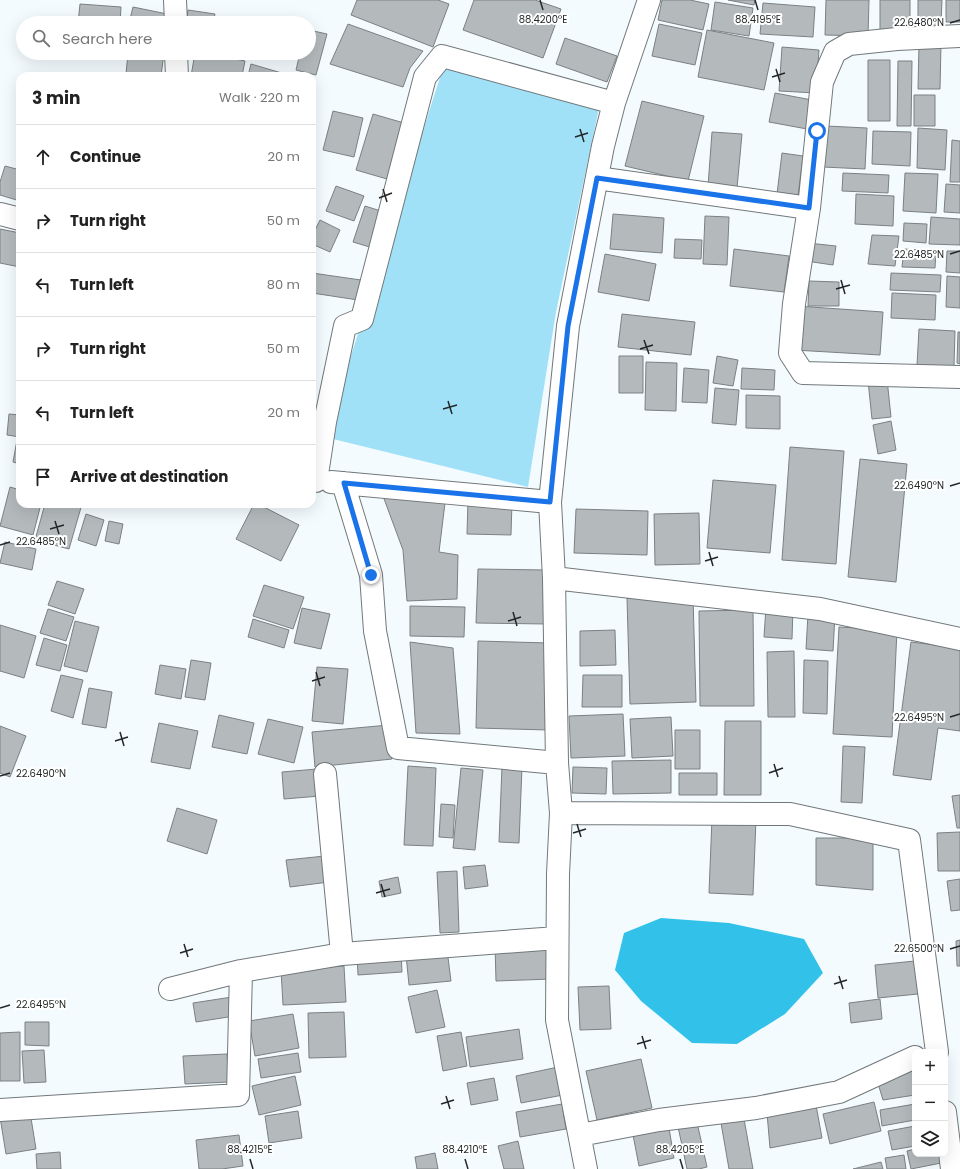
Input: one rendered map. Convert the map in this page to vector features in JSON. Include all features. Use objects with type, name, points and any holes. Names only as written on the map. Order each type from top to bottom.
[{"type":"street","points":[[175,0],[176,16]]},
{"type":"street","points":[[586,1169],[558,1020],[557,938],[561,812],[557,763],[554,578],[550,502],[568,326],[597,178],[614,103],[648,0]]},
{"type":"street","points":[[960,36],[897,39],[849,44],[835,52],[822,82],[809,208],[794,304],[790,353],[802,373],[960,377]]},
{"type":"street","points":[[316,470],[345,326],[362,319],[424,76],[442,56],[614,103]]},
{"type":"street","points":[[176,60],[177,72]]},
{"type":"street","points":[[597,178],[809,208]]},
{"type":"street","points":[[0,214],[16,218]]},
{"type":"street","points":[[316,481],[550,502]]},
{"type":"street","points":[[344,483],[371,575],[375,631],[398,748],[557,763]]},
{"type":"street","points":[[554,578],[820,609],[960,639]]},
{"type":"street","points":[[325,774],[342,954]]},
{"type":"street","points":[[561,812],[790,814],[909,840],[933,1049]]},
{"type":"street","points":[[170,989],[241,971],[342,954],[557,938]]},
{"type":"street","points":[[0,1110],[238,1095],[241,971]]},
{"type":"street","points":[[580,1135],[658,1120],[756,1108],[839,1092],[912,1058]]},
{"type":"street","points":[[946,1121],[952,1169]]},
{"type":"shaded area","points":[[443,68],[599,108],[556,312],[528,487],[325,437]]},
{"type":"water","points":[[661,918],[729,923],[804,939],[823,973],[785,1014],[737,1044],[692,1043],[641,1001],[615,970],[624,933]]},
{"type":"building","points":[[357,0],[438,0],[449,4],[433,47],[351,15]]},
{"type":"building","points":[[474,0],[535,0],[561,9],[543,58],[463,30]]},
{"type":"building","points":[[662,0],[690,0],[709,4],[703,30],[658,20]]},
{"type":"building","points":[[728,0],[755,0],[754,5]]},
{"type":"building","points":[[826,0],[869,0],[868,36],[825,35]]},
{"type":"building","points":[[880,0],[910,0],[910,34],[880,33]]},
{"type":"building","points":[[918,0],[942,0],[941,24],[918,24]]},
{"type":"building","points":[[946,0],[960,0],[960,22],[946,22]]},
{"type":"building","points":[[715,2],[753,8],[749,36],[711,30]]},
{"type":"building","points":[[763,3],[815,7],[813,37],[760,34]]},
{"type":"building","points":[[80,4],[121,7],[120,16],[79,16]]},
{"type":"building","points":[[133,7],[172,15],[172,16],[131,16]]},
{"type":"building","points":[[188,10],[215,14],[215,16],[187,16]]},
{"type":"building","points":[[348,24],[423,51],[410,68],[403,87],[330,64]]},
{"type":"building","points":[[659,24],[702,33],[695,65],[652,56]]},
{"type":"building","points":[[707,30],[774,43],[764,90],[698,77]]},
{"type":"building","points":[[316,32],[327,34],[316,75],[316,72],[296,70],[298,60],[316,60]]},
{"type":"building","points":[[565,38],[617,56],[607,82],[556,64]]},
{"type":"building","points":[[919,44],[941,44],[940,89],[918,89]]},
{"type":"building","points":[[782,47],[819,50],[816,93],[779,91]]},
{"type":"building","points":[[127,60],[163,60],[162,72],[126,72]]},
{"type":"building","points":[[194,60],[245,61],[243,72],[192,72]]},
{"type":"building","points":[[868,60],[890,60],[890,121],[868,121]]},
{"type":"building","points":[[898,61],[912,61],[911,126],[897,126]]},
{"type":"building","points":[[251,64],[278,72],[249,72]]},
{"type":"building","points":[[775,93],[812,100],[807,129],[769,122]]},
{"type":"building","points":[[914,95],[935,95],[935,126],[914,126]]},
{"type":"building","points":[[642,101],[704,116],[688,181],[625,166]]},
{"type":"building","points":[[333,111],[363,118],[354,157],[323,150]]},
{"type":"building","points":[[373,114],[404,123],[387,179],[356,170]]},
{"type":"building","points":[[826,126],[867,128],[865,169],[823,167]]},
{"type":"building","points":[[918,128],[947,130],[945,170],[917,168]]},
{"type":"building","points":[[873,131],[911,132],[910,166],[872,164]]},
{"type":"building","points":[[712,132],[742,134],[737,188],[708,186]]},
{"type":"building","points":[[952,140],[960,141],[960,182],[950,182]]},
{"type":"building","points":[[782,153],[803,156],[798,196],[777,194]]},
{"type":"building","points":[[5,166],[16,169],[16,200],[0,195],[0,182]]},
{"type":"building","points":[[843,173],[889,175],[888,193],[842,191]]},
{"type":"building","points":[[905,173],[938,174],[936,213],[903,211]]},
{"type":"building","points":[[946,184],[960,185],[960,213],[944,212]]},
{"type":"building","points":[[336,186],[364,196],[354,221],[326,211]]},
{"type":"building","points":[[856,194],[894,196],[893,226],[855,224]]},
{"type":"building","points":[[365,206],[384,212],[373,248],[353,242]]},
{"type":"building","points":[[613,214],[664,218],[662,253],[610,249]]},
{"type":"building","points":[[705,216],[729,217],[727,265],[703,264]]},
{"type":"building","points":[[931,217],[960,219],[960,245],[929,244]]},
{"type":"building","points":[[320,220],[340,230],[330,252],[316,246],[316,228]]},
{"type":"building","points":[[904,223],[927,224],[926,243],[903,241]]},
{"type":"building","points":[[0,229],[16,232],[16,266],[0,263]]},
{"type":"building","points":[[872,235],[899,236],[895,266],[868,264]]},
{"type":"building","points":[[675,239],[702,240],[701,259],[674,258]]},
{"type":"building","points":[[808,243],[836,246],[833,265],[806,261]]},
{"type":"building","points":[[734,249],[789,256],[784,292],[730,286]]},
{"type":"building","points":[[904,249],[936,251],[935,268],[902,267]]},
{"type":"building","points":[[947,251],[960,251],[960,273],[946,272]]},
{"type":"building","points":[[605,254],[656,264],[649,301],[598,292]]},
{"type":"building","points":[[891,273],[941,275],[940,292],[890,290]]},
{"type":"building","points":[[316,274],[361,280],[358,300],[316,294]]},
{"type":"building","points":[[947,276],[960,277],[960,308],[946,307]]},
{"type":"building","points":[[809,281],[839,282],[839,306],[808,306]]},
{"type":"building","points":[[892,293],[936,295],[935,320],[891,318]]},
{"type":"building","points":[[797,306],[883,312],[880,355],[794,350]]},
{"type":"building","points":[[622,314],[695,322],[691,355],[618,347]]},
{"type":"building","points":[[919,329],[955,331],[954,366],[917,365]]},
{"type":"building","points":[[958,332],[960,332],[960,364],[957,363]]},
{"type":"building","points":[[619,356],[643,356],[643,393],[619,393]]},
{"type":"building","points":[[717,356],[738,360],[733,386],[713,383]]},
{"type":"building","points":[[646,362],[677,363],[676,411],[645,410]]},
{"type":"building","points":[[684,368],[709,370],[707,403],[682,402]]},
{"type":"building","points":[[742,368],[775,370],[774,390],[741,389]]},
{"type":"building","points":[[887,379],[891,417],[872,419],[868,381]]},
{"type":"building","points":[[715,388],[739,390],[736,425],[712,423]]},
{"type":"building","points":[[746,395],[780,396],[780,429],[746,428]]},
{"type":"building","points":[[9,414],[16,415],[16,436],[7,435]]},
{"type":"building","points":[[891,421],[896,450],[878,454],[873,425]]},
{"type":"building","points":[[16,446],[16,463],[13,462]]},
{"type":"building","points":[[790,447],[844,451],[836,564],[782,560]]},
{"type":"building","points":[[860,459],[907,464],[896,582],[848,577]]},
{"type":"building","points":[[713,480],[776,485],[770,553],[707,548]]},
{"type":"building","points":[[10,487],[16,489],[16,508],[40,508],[33,535],[0,526]]},
{"type":"building","points":[[383,496],[445,503],[439,552],[458,555],[457,599],[407,601],[403,550]]},
{"type":"building","points":[[468,501],[512,502],[511,535],[467,534]]},
{"type":"building","points":[[44,508],[81,508],[69,549],[35,540]]},
{"type":"building","points":[[252,508],[266,508],[299,525],[281,561],[236,539]]},
{"type":"building","points":[[576,509],[648,511],[647,555],[574,553]]},
{"type":"building","points":[[699,513],[700,564],[655,565],[654,514]]},
{"type":"building","points":[[86,514],[104,520],[96,546],[78,540]]},
{"type":"building","points":[[109,521],[123,524],[119,544],[105,541]]},
{"type":"building","points":[[5,542],[36,549],[32,570],[0,563]]},
{"type":"building","points":[[478,569],[547,570],[546,624],[476,623]]},
{"type":"building","points":[[57,581],[84,589],[75,614],[48,605]]},
{"type":"building","points":[[264,585],[304,597],[293,629],[253,616]]},
{"type":"building","points":[[693,597],[696,702],[630,704],[627,598]]},
{"type":"building","points":[[410,606],[465,607],[464,637],[410,636]]},
{"type":"building","points":[[766,607],[793,608],[792,639],[764,637]]},
{"type":"building","points":[[302,608],[330,614],[321,649],[294,643]]},
{"type":"building","points":[[48,609],[74,617],[66,641],[40,633]]},
{"type":"building","points":[[753,610],[754,706],[700,706],[699,611]]},
{"type":"building","points":[[808,614],[835,615],[833,651],[806,649]]},
{"type":"building","points":[[253,619],[289,630],[284,648],[248,637]]},
{"type":"building","points":[[75,621],[99,627],[87,672],[64,666]]},
{"type":"building","points":[[0,625],[36,636],[24,678],[0,671]]},
{"type":"building","points":[[839,627],[897,630],[892,737],[833,734]]},
{"type":"building","points":[[615,630],[616,665],[580,666],[580,631]]},
{"type":"building","points":[[44,638],[67,645],[60,671],[36,665]]},
{"type":"building","points":[[478,641],[549,643],[548,730],[476,728]]},
{"type":"building","points":[[410,642],[453,648],[460,734],[416,733]]},
{"type":"building","points":[[911,642],[960,648],[960,731],[938,728],[931,780],[893,775]]},
{"type":"building","points":[[794,651],[795,717],[768,717],[767,652]]},
{"type":"building","points":[[191,660],[211,663],[205,700],[185,697]]},
{"type":"building","points":[[804,660],[828,661],[827,714],[803,713]]},
{"type":"building","points":[[160,665],[186,669],[181,699],[155,694]]},
{"type":"building","points":[[317,667],[348,669],[343,724],[312,721]]},
{"type":"building","points":[[61,675],[83,680],[73,718],[51,711]]},
{"type":"building","points":[[583,675],[622,675],[622,707],[582,707]]},
{"type":"building","points":[[89,688],[112,692],[106,728],[82,724]]},
{"type":"building","points":[[623,714],[625,756],[571,758],[569,716]]},
{"type":"building","points":[[219,715],[254,723],[247,754],[212,747]]},
{"type":"building","points":[[671,717],[673,756],[632,758],[630,719]]},
{"type":"building","points":[[268,719],[303,727],[294,763],[258,754]]},
{"type":"building","points":[[725,721],[761,721],[761,795],[724,795]]},
{"type":"building","points":[[159,723],[198,731],[190,769],[151,762]]},
{"type":"building","points":[[389,725],[392,759],[315,767],[312,732]]},
{"type":"building","points":[[0,726],[26,736],[10,777],[0,773]]},
{"type":"building","points":[[675,730],[700,730],[700,769],[675,769]]},
{"type":"building","points":[[843,746],[865,747],[862,803],[841,802]]},
{"type":"building","points":[[671,760],[671,793],[613,794],[612,761]]},
{"type":"building","points":[[408,766],[436,768],[433,846],[404,845]]},
{"type":"building","points":[[502,766],[522,767],[519,843],[499,842]]},
{"type":"building","points":[[573,767],[607,768],[606,794],[572,793]]},
{"type":"building","points":[[461,768],[483,770],[475,850],[453,848]]},
{"type":"building","points":[[317,769],[320,796],[284,799],[282,772]]},
{"type":"building","points":[[679,773],[717,773],[717,795],[679,795]]},
{"type":"building","points":[[960,795],[960,828],[957,828],[952,796]]},
{"type":"building","points":[[441,804],[455,805],[453,838],[439,837]]},
{"type":"building","points":[[177,808],[217,820],[207,854],[167,841]]},
{"type":"building","points":[[712,818],[756,819],[753,895],[709,893]]},
{"type":"building","points":[[960,832],[960,871],[938,871],[937,833]]},
{"type":"building","points":[[816,838],[873,838],[873,890],[816,885]]},
{"type":"building","points":[[325,856],[329,882],[290,887],[286,860]]},
{"type":"building","points":[[485,865],[488,886],[465,889],[463,867]]},
{"type":"building","points":[[457,871],[459,932],[440,933],[437,872]]},
{"type":"building","points":[[398,877],[401,893],[382,897],[379,881]]},
{"type":"building","points":[[960,879],[960,910],[951,911],[947,881]]},
{"type":"building","points":[[960,940],[960,966],[957,966],[956,941]]},
{"type":"building","points":[[551,944],[552,979],[496,981],[495,945]]},
{"type":"building","points":[[447,950],[451,981],[409,985],[406,955]]},
{"type":"building","points":[[401,951],[402,972],[358,975],[357,954]]},
{"type":"building","points":[[915,961],[918,994],[878,998],[875,965]]},
{"type":"building","points":[[344,966],[346,1002],[283,1005],[281,970]]},
{"type":"building","points":[[609,986],[611,1029],[580,1030],[578,987]]},
{"type":"building","points":[[437,990],[445,1027],[416,1033],[408,997]]},
{"type":"building","points":[[232,997],[235,1016],[196,1022],[193,1003]]},
{"type":"building","points":[[880,999],[882,1019],[851,1023],[849,1003]]},
{"type":"building","points":[[344,1012],[346,1057],[309,1058],[308,1013]]},
{"type":"building","points":[[293,1014],[299,1048],[255,1056],[249,1021]]},
{"type":"building","points":[[25,1022],[49,1022],[49,1046],[25,1045]]},
{"type":"building","points":[[519,1029],[523,1059],[470,1067],[466,1037]]},
{"type":"building","points":[[20,1032],[20,1081],[0,1081],[0,1033]]},
{"type":"building","points":[[461,1032],[467,1066],[443,1071],[437,1036]]},
{"type":"building","points":[[44,1050],[46,1082],[24,1083],[22,1051]]},
{"type":"building","points":[[298,1053],[301,1072],[261,1078],[258,1059]]},
{"type":"building","points":[[227,1054],[229,1082],[185,1084],[183,1056]]},
{"type":"building","points":[[641,1059],[652,1108],[597,1120],[586,1071]]},
{"type":"building","points":[[912,1064],[912,1095],[883,1100],[877,1080]]},
{"type":"building","points":[[558,1067],[563,1095],[521,1103],[516,1076]]},
{"type":"building","points":[[295,1076],[301,1105],[259,1115],[252,1086]]},
{"type":"building","points":[[494,1078],[498,1100],[471,1105],[467,1083]]},
{"type":"building","points":[[874,1102],[881,1131],[830,1144],[823,1114]]},
{"type":"building","points":[[562,1104],[566,1129],[520,1137],[516,1112]]},
{"type":"building","points":[[816,1105],[822,1138],[770,1148],[767,1113]]},
{"type":"building","points":[[912,1105],[912,1121],[882,1126],[880,1110]]},
{"type":"building","points":[[298,1111],[302,1138],[269,1143],[265,1116]]},
{"type":"building","points":[[30,1112],[36,1149],[6,1154],[0,1117]]},
{"type":"building","points":[[696,1118],[707,1167],[687,1169],[677,1122]]},
{"type":"building","points":[[744,1119],[753,1169],[729,1169],[721,1123]]},
{"type":"building","points":[[912,1127],[912,1147],[892,1150],[888,1131]]},
{"type":"building","points":[[669,1128],[674,1158],[639,1166],[633,1135]]},
{"type":"building","points":[[239,1135],[243,1166],[222,1169],[199,1169],[196,1140]]},
{"type":"building","points":[[518,1141],[524,1169],[504,1169],[498,1146]]},
{"type":"building","points":[[912,1150],[912,1157],[945,1157],[946,1162],[911,1169],[907,1151]]},
{"type":"building","points":[[60,1152],[61,1169],[37,1169],[36,1154]]},
{"type":"building","points":[[435,1153],[438,1169],[417,1169],[415,1157]]},
{"type":"building","points":[[904,1155],[906,1169],[887,1169],[885,1158]]},
{"type":"building","points":[[881,1162],[883,1169],[853,1169]]},
{"type":"route","points":[[371,575],[344,483],[550,502],[568,326],[597,178],[809,208],[817,131]]}]
